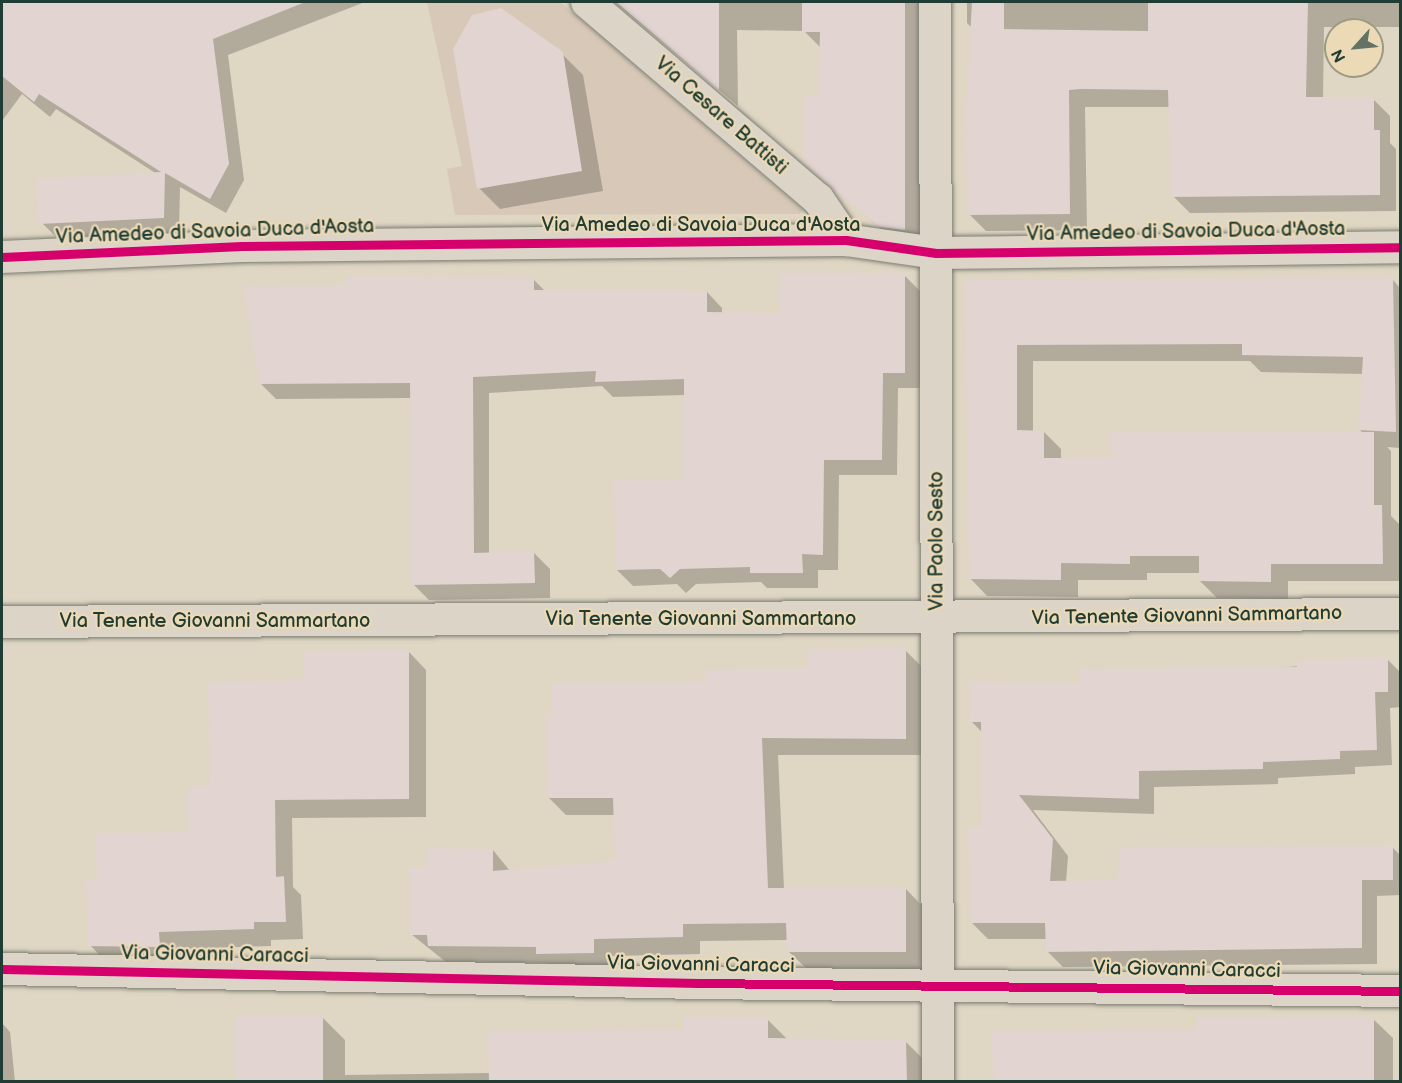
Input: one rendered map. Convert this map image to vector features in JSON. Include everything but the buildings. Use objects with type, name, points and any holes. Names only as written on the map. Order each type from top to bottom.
[{"type":"street","name":"Via Cesare Battisti","points":[[587,2],[818,199],[846,240]]},
{"type":"street","name":"Via Paolo Sesto","points":[[935,2],[938,1082]]},
{"type":"street","name":"Via Amedeo di Savoia Duca d'Aosta","points":[[2,257],[242,246],[846,240],[936,253],[1401,247]]},
{"type":"street","name":"Via Tenente Giovanni Sammartano","points":[[2,622],[1401,614]]},
{"type":"street","name":"Via Giovanni Caracci","points":[[2,969],[938,986],[1401,991]]},
{"type":"shaded area","points":[[427,2],[560,2],[803,210],[800,214],[455,215],[447,169],[462,166]]},
{"type":"cycle path","points":[[2,257],[242,246],[846,240],[936,253],[1400,247]]},
{"type":"cycle path","points":[[2,969],[699,983],[1400,991]]}]
